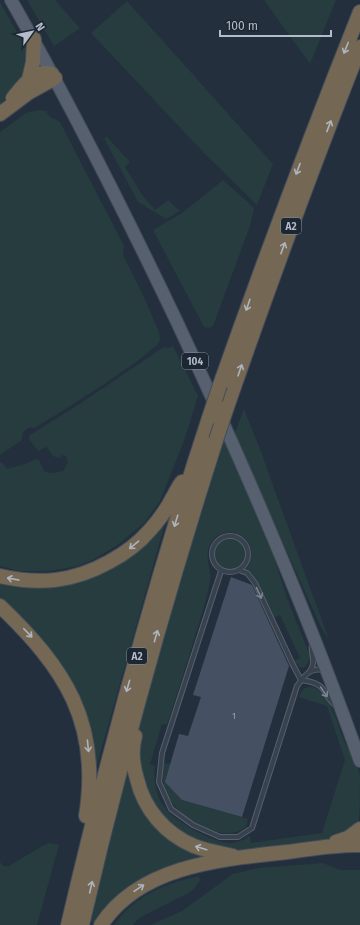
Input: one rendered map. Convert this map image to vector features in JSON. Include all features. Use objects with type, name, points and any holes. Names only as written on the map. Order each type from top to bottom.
[{"type":"highway","name":"A2","points":[[68,925],[87,843],[125,698],[159,578],[192,471],[220,385],[282,211],[360,12]]},
{"type":"highway","points":[[29,79],[33,62],[34,39]]},
{"type":"highway","name":"A2","points":[[82,925],[118,776],[138,701],[172,579],[216,440],[271,281],[360,47]]},
{"type":"highway","points":[[2,112],[29,79],[42,73],[54,76]]},
{"type":"highway","points":[[2,112],[54,76]]},
{"type":"highway","points":[[0,576],[32,581],[49,581],[71,578],[96,569],[118,557],[134,546],[149,531],[164,512],[178,487],[192,471]]},
{"type":"highway","points":[[0,606],[33,639],[51,661],[66,684],[78,710],[87,739],[90,765],[90,789],[85,822],[87,843]]},
{"type":"highway","points":[[138,701],[140,720],[133,742],[134,763],[139,787],[144,800],[162,824],[182,840],[195,847],[239,857]]},
{"type":"highway","points":[[320,848],[348,838],[360,829]]},
{"type":"highway","points":[[101,925],[117,906],[132,893],[146,884],[178,870],[239,857],[360,845]]},
{"type":"main road","name":"104","points":[[11,0],[54,76],[126,215],[202,376],[279,550],[314,637],[360,761]]},
{"type":"lane","points":[[234,536],[244,543],[247,548],[247,561],[239,570],[234,572],[221,571],[213,562],[212,550],[217,540],[222,537],[234,536]]},
{"type":"lane","points":[[239,570],[247,573],[255,582],[301,680]]},
{"type":"lane","points":[[221,571],[162,753],[159,782],[171,809],[193,825],[220,837],[238,837],[252,828],[297,686],[310,671],[313,665],[314,659],[311,650],[314,637]]},
{"type":"lane","points":[[310,671],[318,669],[326,671]]},
{"type":"lane","points":[[301,680],[315,682],[321,686],[331,702],[342,712]]},
{"type":"green space","points":[[27,0],[55,0],[80,28],[54,46]]},
{"type":"green space","points":[[264,0],[336,0],[310,64]]},
{"type":"green space","points":[[127,1],[273,164],[257,205],[205,154],[91,33]]},
{"type":"green space","points":[[0,2],[25,47],[27,57],[25,74],[0,105]]},
{"type":"green space","points":[[39,110],[46,111],[50,117],[60,122],[124,246],[123,255],[144,297],[159,332],[160,340],[157,345],[140,359],[106,383],[34,428],[31,427],[27,429],[22,435],[22,440],[0,455],[0,132],[26,113]]},
{"type":"green space","points":[[107,137],[130,162],[125,167],[143,196],[155,210],[168,200],[180,211],[166,219],[138,202],[104,138]]},
{"type":"green space","points":[[223,180],[254,208],[250,226],[213,326],[209,328],[204,327],[153,230],[182,213]]},
{"type":"green space","points":[[173,346],[198,396],[184,441],[160,501],[144,523],[116,546],[92,560],[78,566],[49,571],[19,571],[0,566],[0,463],[2,462],[7,469],[36,459],[39,460],[44,471],[48,473],[64,470],[68,462],[66,456],[63,455],[59,458],[53,456],[47,447],[38,451],[29,439],[30,435],[81,403],[164,347],[169,348]]},
{"type":"green space","points":[[244,409],[329,640],[321,627],[234,435]]},
{"type":"green space","points":[[224,440],[272,552],[287,598],[310,659],[303,668],[299,667],[294,661],[300,658],[280,615],[274,618],[255,580],[245,570],[250,561],[251,555],[251,549],[247,541],[231,532],[220,534],[211,543],[209,548],[208,557],[210,576],[205,602],[167,725],[162,724],[150,764],[155,766],[154,777],[156,789],[166,809],[178,820],[207,837],[226,843],[233,843],[250,836],[251,843],[322,833],[345,760],[327,706],[299,697],[301,691],[305,688],[316,688],[322,692],[332,709],[345,743],[356,763],[360,776],[359,821],[356,828],[334,838],[278,848],[233,851],[194,843],[150,806],[136,745],[143,711]]},
{"type":"green space","points":[[158,526],[164,527],[95,772],[85,723],[0,602],[0,581],[58,585]]},
{"type":"green space","points":[[230,539],[241,543],[245,554],[241,565],[230,569],[219,565],[215,554],[219,543]]},
{"type":"green space","points":[[164,764],[170,764],[182,800],[248,819],[246,827],[234,832],[218,832],[200,825],[183,814],[176,808],[166,793],[163,774]]},
{"type":"green space","points":[[128,770],[138,802],[212,855],[169,869],[95,923],[90,921]]},
{"type":"green space","points":[[50,843],[59,845],[37,925],[0,925],[0,862],[3,866],[9,866]]},
{"type":"green space","points":[[323,863],[340,870],[360,870],[360,925],[151,925],[182,911],[233,874],[258,868]]},
{"type":"green space","points":[[199,876],[200,880],[192,891],[139,918],[133,925],[114,925],[131,906],[152,892]]},
{"type":"building","points":[[231,577],[252,585],[289,666],[242,817],[182,800],[165,782],[179,734],[188,736],[201,697],[193,695]]}]
